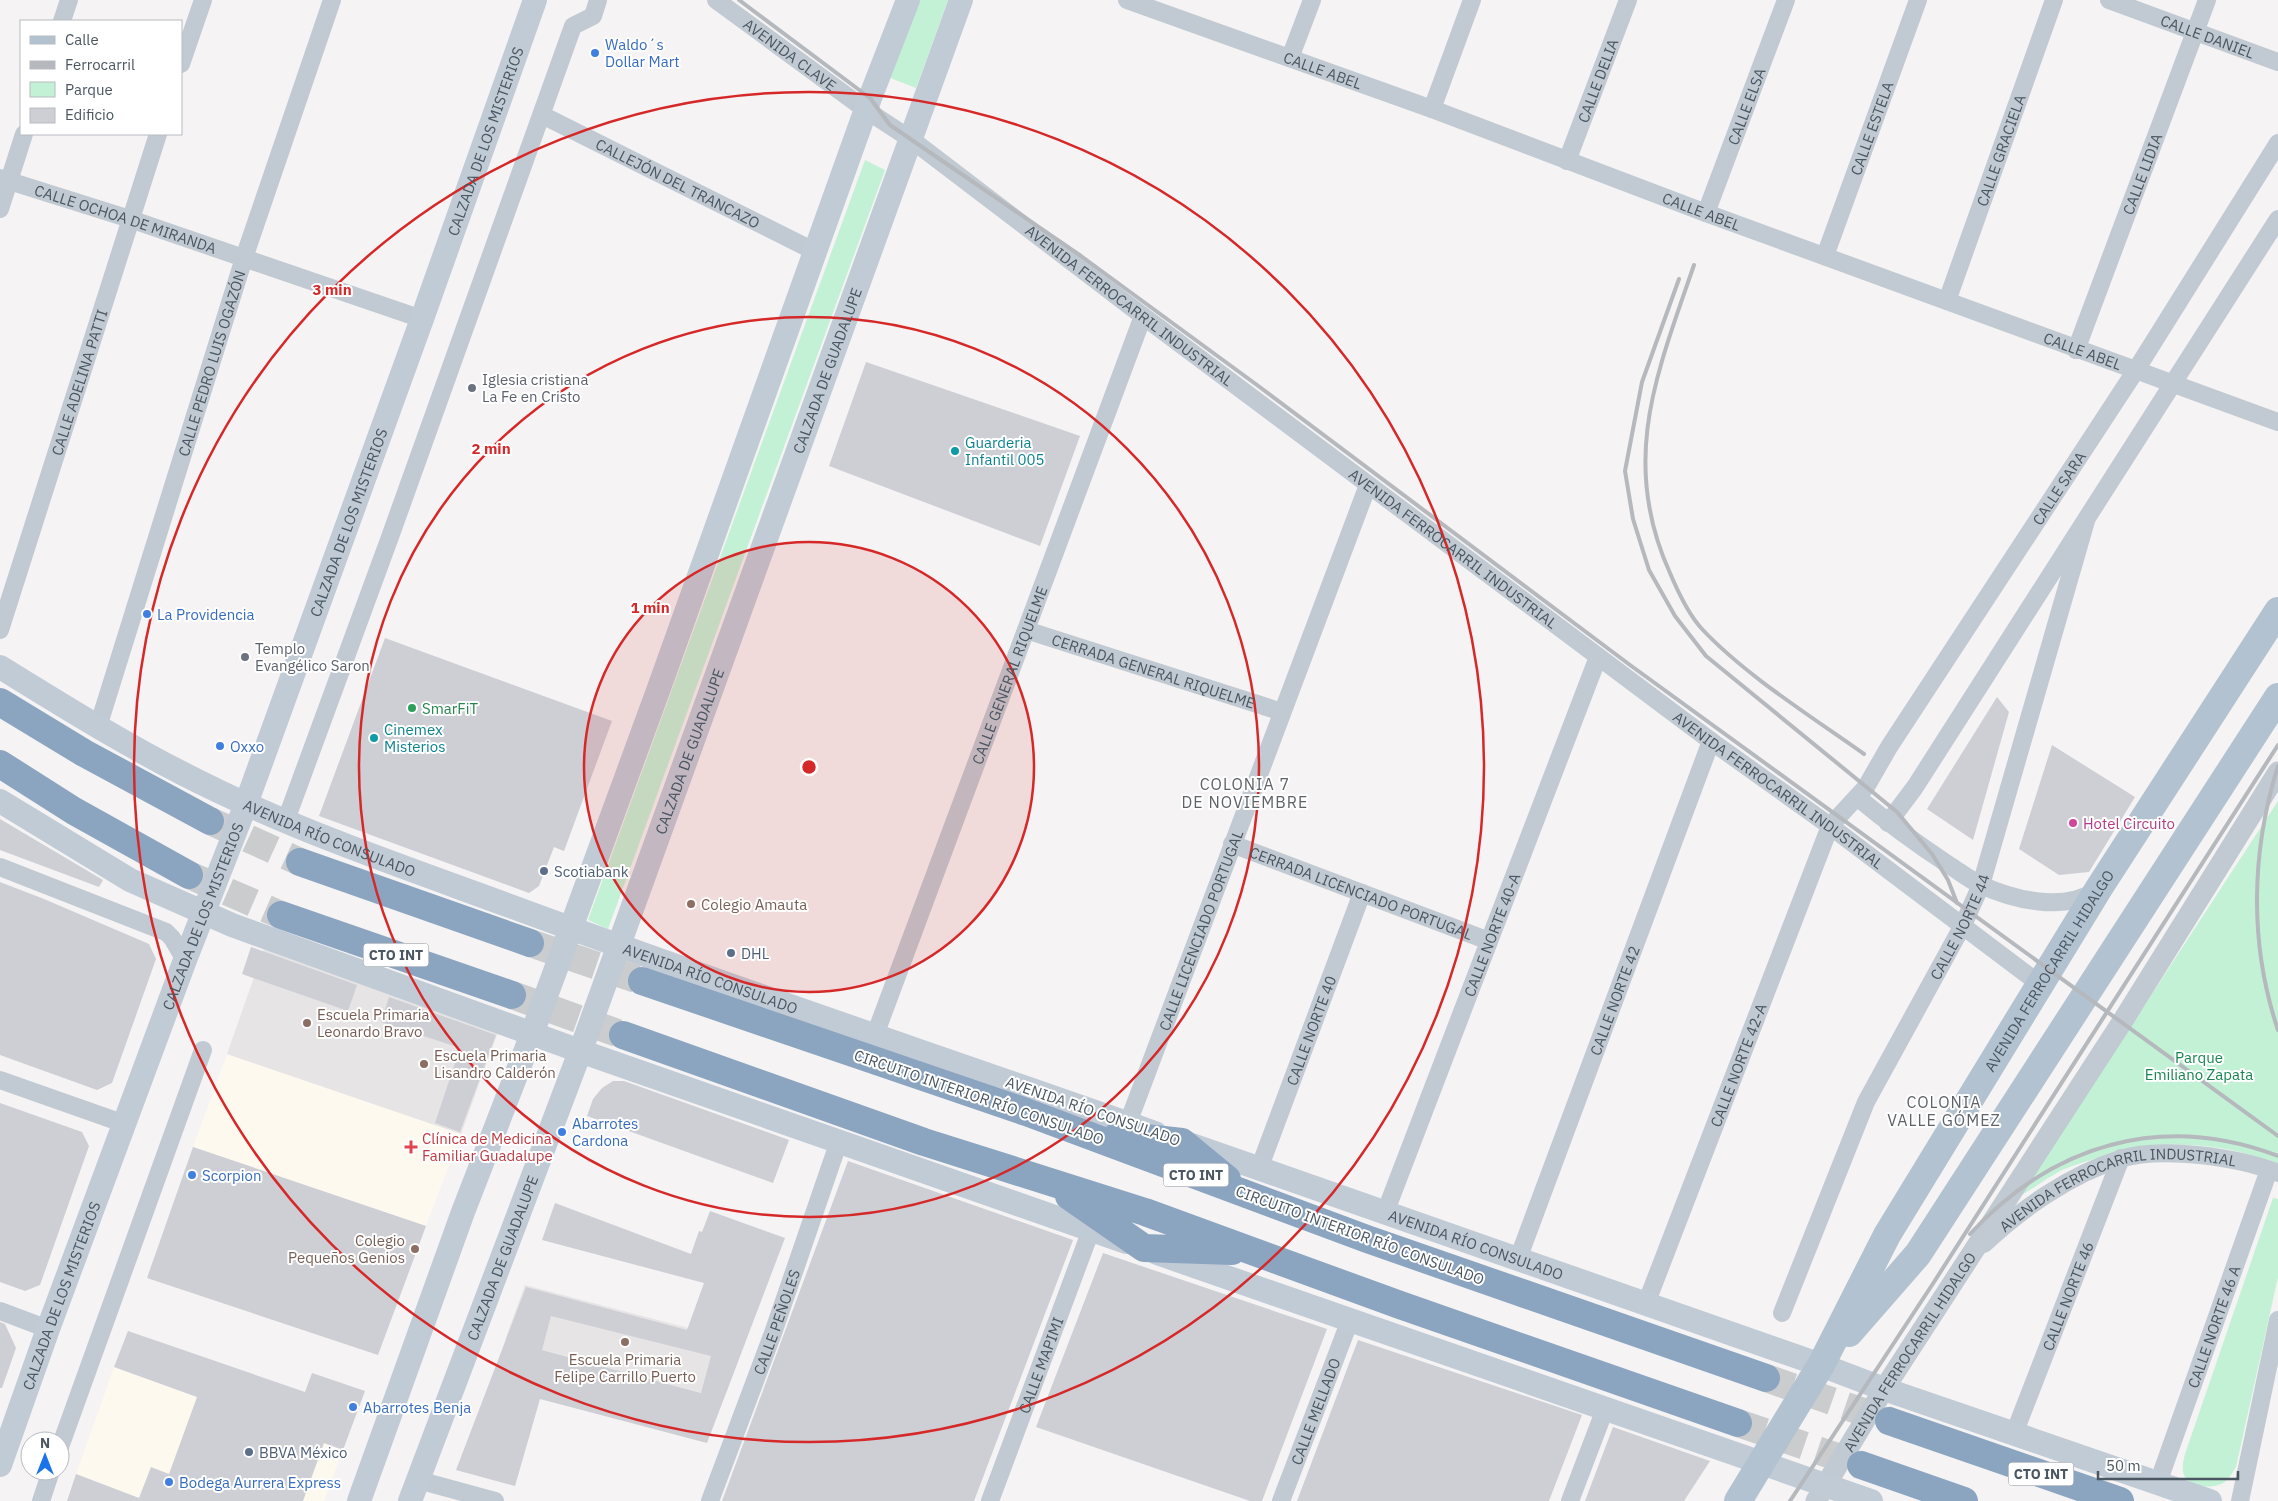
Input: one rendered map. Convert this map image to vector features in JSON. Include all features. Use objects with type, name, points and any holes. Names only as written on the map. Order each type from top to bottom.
[{"type":"highway","points":[[0,702],[84,753],[210,821]]},
{"type":"highway","points":[[0,764],[74,811],[189,874]]},
{"type":"highway","points":[[300,862],[530,943]]},
{"type":"highway","name":"CTO INT","points":[[281,915],[512,995]]},
{"type":"highway","name":"CIRCUITO INTERIOR RÍO CONSULADO","points":[[642,981],[1075,1129],[1367,1239],[1766,1378]]},
{"type":"highway","points":[[623,1035],[914,1138],[1051,1184],[1145,1212],[1400,1305],[1738,1422]]},
{"type":"highway","points":[[1075,1129],[1182,1142],[1246,1194]]},
{"type":"highway","points":[[1051,1184],[1144,1248],[1258,1252]]},
{"type":"highway","name":"CTO INT","points":[[1884,1403],[2120,1501]]},
{"type":"highway","points":[[1861,1466],[1964,1501]]},
{"type":"main road","name":"CALZADA DE LOS MISTERIOS","points":[[0,1465],[48,1329],[185,960],[208,907],[244,810],[422,320],[535,0]]},
{"type":"main road","points":[[359,1501],[463,1212],[535,1027],[866,110],[908,0]]},
{"type":"main road","name":"CALZADA DE GUADALUPE","points":[[414,1491],[583,1044],[912,140],[961,0]]},
{"type":"main road","name":"AVENIDA FERROCARRIL HIDALGO","points":[[1738,1501],[1818,1370],[1887,1235],[2099,888],[2278,611]]},
{"type":"main road","name":"AVENIDA RÍO CONSULADO","points":[[0,667],[98,727],[244,810],[286,820],[568,933],[874,1035],[1646,1304],[1818,1370],[1884,1403],[2014,1434],[2210,1501]]},
{"type":"main road","name":"AVENIDA FERROCARRIL HIDALGO","points":[[1818,1370],[1918,1254],[2278,697]]},
{"type":"main road","name":"CTO INT","points":[[0,801],[130,880],[583,1044],[839,1141],[1605,1409],[1765,1458],[1824,1487],[1860,1499]]},
{"type":"street","points":[[62,20],[69,0]]},
{"type":"street","points":[[182,61],[203,0]]},
{"type":"street","name":"CALLE PEDRO LUIS OGAZÓN","points":[[98,727],[244,258],[332,0]]},
{"type":"street","points":[[286,820],[390,537],[573,26],[593,16],[598,0]]},
{"type":"street","name":"AVENIDA CLAVE","points":[[716,0],[866,110]]},
{"type":"street","name":"CALLE ABEL","points":[[1127,0],[1146,3],[2076,350],[2172,382],[2278,422]]},
{"type":"street","points":[[1290,58],[1312,0]]},
{"type":"street","points":[[1432,109],[1472,0]]},
{"type":"street","name":"CALLE DELIA","points":[[1567,161],[1628,0]]},
{"type":"street","name":"CALLE ELSA","points":[[1706,213],[1786,0]]},
{"type":"street","name":"CALLE ESTELA","points":[[1825,256],[1918,0]]},
{"type":"street","name":"CALLE GRACIELA","points":[[1947,301],[2054,0]]},
{"type":"street","name":"CALLE DANIEL","points":[[2109,0],[2278,62]]},
{"type":"street","name":"CALLE LIDIA","points":[[2076,350],[2207,0]]},
{"type":"street","name":"AVENIDA FERROCARRIL INDUSTRIAL","points":[[866,110],[912,140],[1368,485],[1711,741],[1830,826],[2041,985]]},
{"type":"street","name":"CALLEJÓN DEL TRANCAZO","points":[[542,115],[816,252]]},
{"type":"street","points":[[0,208],[4,179],[24,135]]},
{"type":"street","name":"CALLE ADELINA PATTI","points":[[0,630],[158,135]]},
{"type":"street","name":"CALLE SARA","points":[[1830,826],[1857,797],[2136,370],[2278,144]]},
{"type":"street","name":"CALLE OCHOA DE MIRANDA","points":[[4,179],[130,219],[422,320]]},
{"type":"street","points":[[1888,823],[1915,787],[2086,521],[2172,382],[2278,219]]},
{"type":"street","name":"CALLE GENERAL RIQUELME","points":[[874,1035],[1143,316]]},
{"type":"street","name":"CALLE LICENCIADO PORTUGAL","points":[[1128,1123],[1368,485]]},
{"type":"street","name":"CALLE NORTE 44","points":[[1782,1313],[1866,1102],[1963,925],[1981,885],[2086,521]]},
{"type":"street","name":"CERRADA GENERAL RIQUELME","points":[[1026,630],[1282,712]]},
{"type":"street","name":"CALLE NORTE 40-A","points":[[1385,1213],[1598,657]]},
{"type":"street","name":"CALLE NORTE 42","points":[[1518,1260],[1711,741]]},
{"type":"street","name":"AVENIDA FERROCARRIL HIDALGO","points":[[1824,1487],[1884,1403],[1970,1258],[2122,1022],[2278,772]]},
{"type":"street","points":[[1857,797],[1888,823],[1981,885],[2014,897],[2053,902],[2074,901],[2099,888]]},
{"type":"street","name":"CALLE NORTE 42-A","points":[[1646,1304],[1830,826]]},
{"type":"street","name":"CERRADA LICENCIADO PORTUGAL","points":[[1232,844],[1489,941]]},
{"type":"street","points":[[0,868],[166,932],[172,938],[185,960]]},
{"type":"street","name":"CALLE NORTE 40","points":[[1259,1169],[1362,893]]},
{"type":"street","points":[[66,1431],[203,1050]]},
{"type":"street","points":[[0,1080],[125,1124]]},
{"type":"street","name":"CALLE PEÑOLES","points":[[710,1501],[773,1333],[839,1141]]},
{"type":"street","name":"AVENIDA FERROCARRIL INDUSTRIAL","points":[[1970,1258],[2008,1221],[2049,1193],[2120,1158],[2153,1155],[2193,1155],[2242,1162],[2274,1172]]},
{"type":"street","name":"CALLE NORTE 46","points":[[2014,1434],[2120,1158]]},
{"type":"street","name":"CALLE NORTE 46 A","points":[[2158,1483],[2274,1172]]},
{"type":"street","name":"CALLE MAPIMI","points":[[990,1501],[1091,1230]]},
{"type":"street","points":[[0,1311],[48,1329]]},
{"type":"street","name":"CALLE MELLADO","points":[[1281,1501],[1350,1320]]},
{"type":"street","points":[[2240,1501],[2278,1320]]},
{"type":"street","points":[[1570,1501],[1605,1409]]},
{"type":"street","points":[[41,1501],[48,1481]]},
{"type":"street","points":[[414,1491],[495,1501]]},
{"type":"shaded area","points":[[264,949],[498,1032],[461,1134],[227,1054]]},
{"type":"shaded area","points":[[227,1054],[461,1134],[426,1226],[193,1147]]},
{"type":"shaded area","name":"Escuela Primaria Felipe Carrillo Puerto","points":[[525,1285],[745,1343],[724,1399],[505,1340]]},
{"type":"shaded area","points":[[114,1367],[343,1450],[324,1501],[147,1501],[76,1474]]},
{"type":"green space","points":[[917,0],[948,0],[916,88],[888,77]]},
{"type":"green space","points":[[865,160],[885,170],[608,929],[588,920]]},
{"type":"green space","name":"Parque Emiliano Zapata","points":[[2278,801],[2278,1164],[2232,1150],[2208,1146],[2161,1145],[2114,1153],[2080,1163],[2051,1176],[2020,1196]]},
{"type":"green space","points":[[2273,1198],[2278,1199],[2278,1277],[2236,1467],[2229,1478],[2222,1484],[2199,1486],[2193,1484],[2185,1477],[2183,1466],[2185,1454]]},
{"type":"building","name":"Guarderia Infantil 005","points":[[866,362],[1080,436],[1040,546],[829,466]]},
{"type":"building","points":[[385,638],[612,721],[564,851],[554,847],[539,886],[529,893],[319,816]]},
{"type":"building","points":[[1997,697],[2009,712],[1973,840],[1927,809]]},
{"type":"building","name":"Hotel Circuito","points":[[2052,745],[2135,797],[2089,872],[2059,875],[2019,849]]},
{"type":"building","points":[[0,819],[103,880],[99,887],[0,850]]},
{"type":"building","points":[[0,882],[149,944],[156,959],[112,1083],[97,1090],[0,1055]]},
{"type":"building","points":[[251,947],[357,985],[348,1011],[242,974]]},
{"type":"building","points":[[389,997],[496,1035],[460,1132],[435,1123],[460,1048],[381,1022]]},
{"type":"building","points":[[613,1081],[624,1081],[789,1140],[773,1183],[587,1116],[593,1099],[602,1088]]},
{"type":"building","points":[[0,1103],[82,1132],[89,1146],[40,1285],[25,1291],[0,1282]]},
{"type":"building","points":[[193,1147],[426,1226],[378,1355],[147,1278]]},
{"type":"building","points":[[848,1161],[1073,1240],[974,1501],[722,1501]]},
{"type":"building","points":[[555,1203],[691,1254],[699,1231],[702,1232],[710,1211],[785,1238],[707,1443],[540,1399],[515,1486],[456,1470],[526,1287],[687,1330],[704,1283],[542,1240]],"holes":[[[551,1316],[711,1356],[701,1393],[542,1350]]]},
{"type":"building","points":[[1103,1253],[1327,1329],[1262,1501],[1250,1501],[1036,1427]]},
{"type":"building","points":[[0,1322],[5,1324],[16,1348],[2,1388],[0,1388]]},
{"type":"building","points":[[128,1331],[305,1392],[312,1373],[365,1391],[343,1450],[324,1443],[303,1501],[67,1501],[76,1474],[139,1498],[151,1467],[169,1474],[197,1397],[114,1367]]},
{"type":"building","points":[[1358,1340],[1582,1415],[1549,1501],[1297,1501]]},
{"type":"building","points":[[1613,1427],[1710,1461],[1684,1501],[1585,1501]]},
{"type":"tunnel","points":[[210,821],[300,862]]},
{"type":"tunnel","points":[[189,875],[281,915]]},
{"type":"tunnel","points":[[530,943],[642,981]]},
{"type":"tunnel","points":[[512,995],[623,1035]]},
{"type":"tunnel","points":[[1766,1378],[1889,1421]]},
{"type":"tunnel","points":[[1738,1423],[1861,1465]]},
{"type":"railway","points":[[739,0],[870,98],[890,125],[1081,256],[1257,385],[1630,665],[2278,1136]]},
{"type":"railway","points":[[1694,265],[1667,343],[1649,418],[1645,455],[1647,493],[1655,532],[1680,595],[1692,617],[1702,629],[1758,679],[1864,754]]},
{"type":"railway","points":[[1679,279],[1642,382],[1625,471],[1633,519],[1649,570],[1675,616],[1706,656],[1897,812],[1932,854],[1948,880],[1957,903]]},
{"type":"railway","points":[[1790,1501],[1934,1282],[2278,745]]},
{"type":"railway","points":[[2278,766],[2263,831],[2258,865],[2257,898],[2262,965],[2278,1030]]},
{"type":"railway","points":[[1970,1234],[2002,1203],[2037,1178],[2073,1158],[2112,1145],[2151,1138],[2193,1137],[2235,1143],[2278,1156]]},
{"type":"place","name":"Waldo´s Dollar Mart","points":[[595,53]]},
{"type":"place","name":"Iglesia cristiana La Fe en Cristo","points":[[472,388]]},
{"type":"place","name":"Guarderia Infantil 005","points":[[955,451]]},
{"type":"place","name":"La Providencia","points":[[147,614]]},
{"type":"place","name":"Templo Evangélico Saron","points":[[245,657]]},
{"type":"place","name":"SmarFiT","points":[[412,708]]},
{"type":"place","name":"Cinemex Misterios","points":[[374,738]]},
{"type":"place","name":"Oxxo","points":[[220,746]]},
{"type":"place","name":"Hotel Circuito","points":[[2073,823]]},
{"type":"place","name":"Scotiabank","points":[[544,871]]},
{"type":"place","name":"Colegio Amauta","points":[[691,904]]},
{"type":"place","name":"DHL","points":[[731,953]]},
{"type":"place","name":"Escuela Primaria Leonardo Bravo","points":[[307,1023]]},
{"type":"place","name":"Escuela Primaria Lisandro Calderón","points":[[424,1064]]},
{"type":"place","name":"Abarrotes Cardona","points":[[562,1132]]},
{"type":"place","name":"Clínica de Medicina Familiar Guadalupe","points":[[411,1147]]},
{"type":"place","name":"Scorpion","points":[[192,1175]]},
{"type":"place","name":"Colegio Pequeños Genios","points":[[415,1249]]},
{"type":"place","name":"Escuela Primaria Felipe Carrillo Puerto","points":[[625,1342]]},
{"type":"place","name":"Abarrotes Benja","points":[[353,1407]]},
{"type":"place","name":"BBVA México","points":[[249,1452]]},
{"type":"place","name":"Bodega Aurrera Express","points":[[169,1482]]},
{"type":"district","name":"COLONIA 7 DE NOVIEMBRE","points":[[1245,793]]},
{"type":"district","name":"COLONIA VALLE GÓMEZ","points":[[1944,1111]]}]
